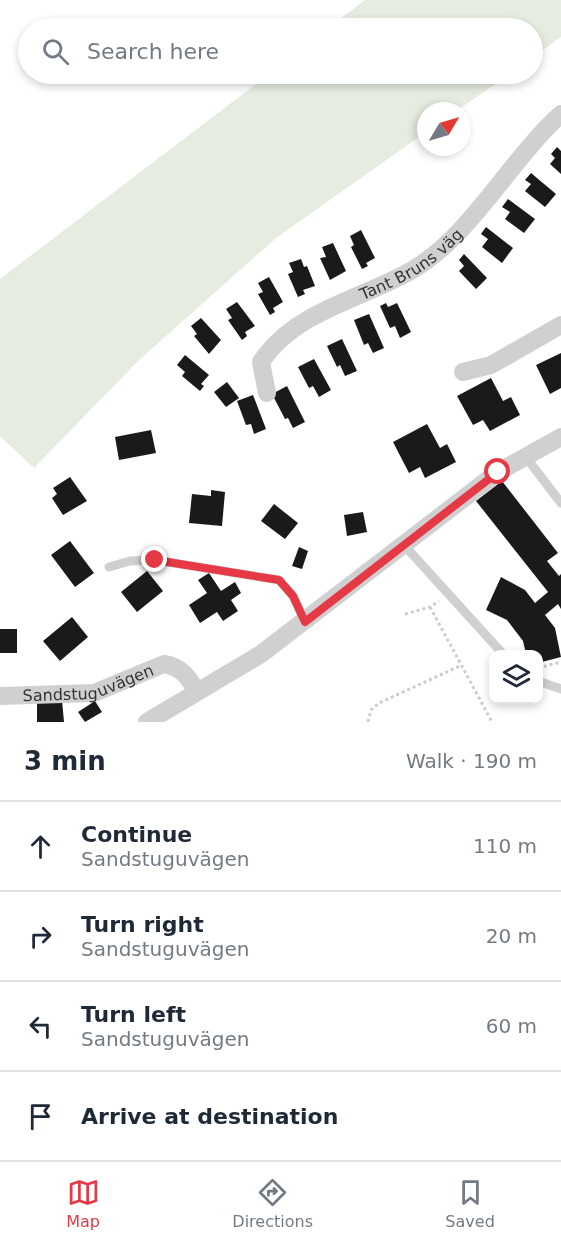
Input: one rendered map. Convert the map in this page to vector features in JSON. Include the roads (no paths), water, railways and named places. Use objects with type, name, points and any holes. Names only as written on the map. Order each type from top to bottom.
[{"type":"street","name":"Tant Bruns väg","points":[[267,393],[261,362],[273,346],[316,315],[395,279],[431,257],[467,223],[521,154],[561,114]]},
{"type":"street","points":[[463,372],[490,365],[561,325]]},
{"type":"street","points":[[147,722],[261,654],[498,472],[561,438]]},
{"type":"street","name":"Sandstuguvägen","points":[[0,696],[94,693],[164,664],[175,666],[187,674],[197,691]]},
{"type":"lane","points":[[525,456],[561,503]]},
{"type":"lane","points":[[404,545],[499,650]]},
{"type":"lane","points":[[109,567],[130,561],[155,560],[279,580],[293,596],[305,622]]},
{"type":"lane","points":[[543,683],[561,689]]}]
